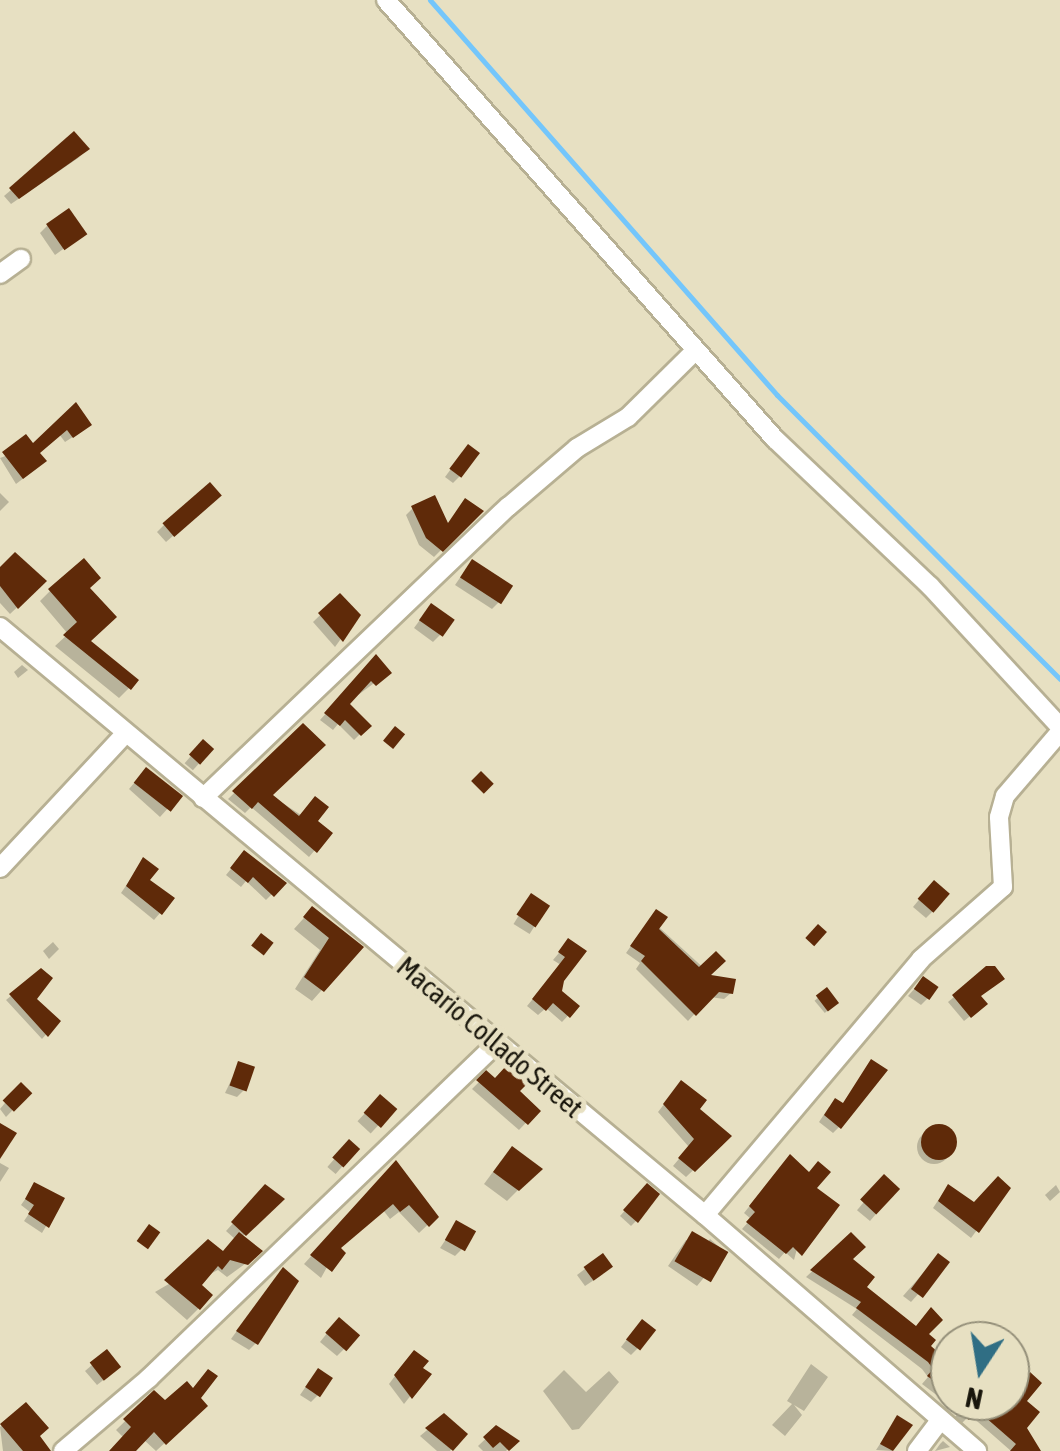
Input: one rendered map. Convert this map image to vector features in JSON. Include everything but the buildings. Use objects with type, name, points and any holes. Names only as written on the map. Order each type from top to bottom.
[{"type":"street","points":[[386,0],[695,351],[1060,729],[1006,796],[999,817],[1002,887],[921,958],[705,1215]]},
{"type":"street","points":[[0,274],[20,259]]},
{"type":"street","points":[[202,798],[508,507],[577,448],[628,418],[695,351]]},
{"type":"street","name":"Macario Collado Street","points":[[0,627],[124,735],[705,1215],[977,1451]]},
{"type":"street","points":[[0,868],[124,735]]},
{"type":"street","points":[[64,1451],[149,1378],[497,1043]]},
{"type":"street","points":[[917,1451],[939,1422]]},
{"type":"waterway","points":[[430,0],[777,395],[1060,679]]}]
